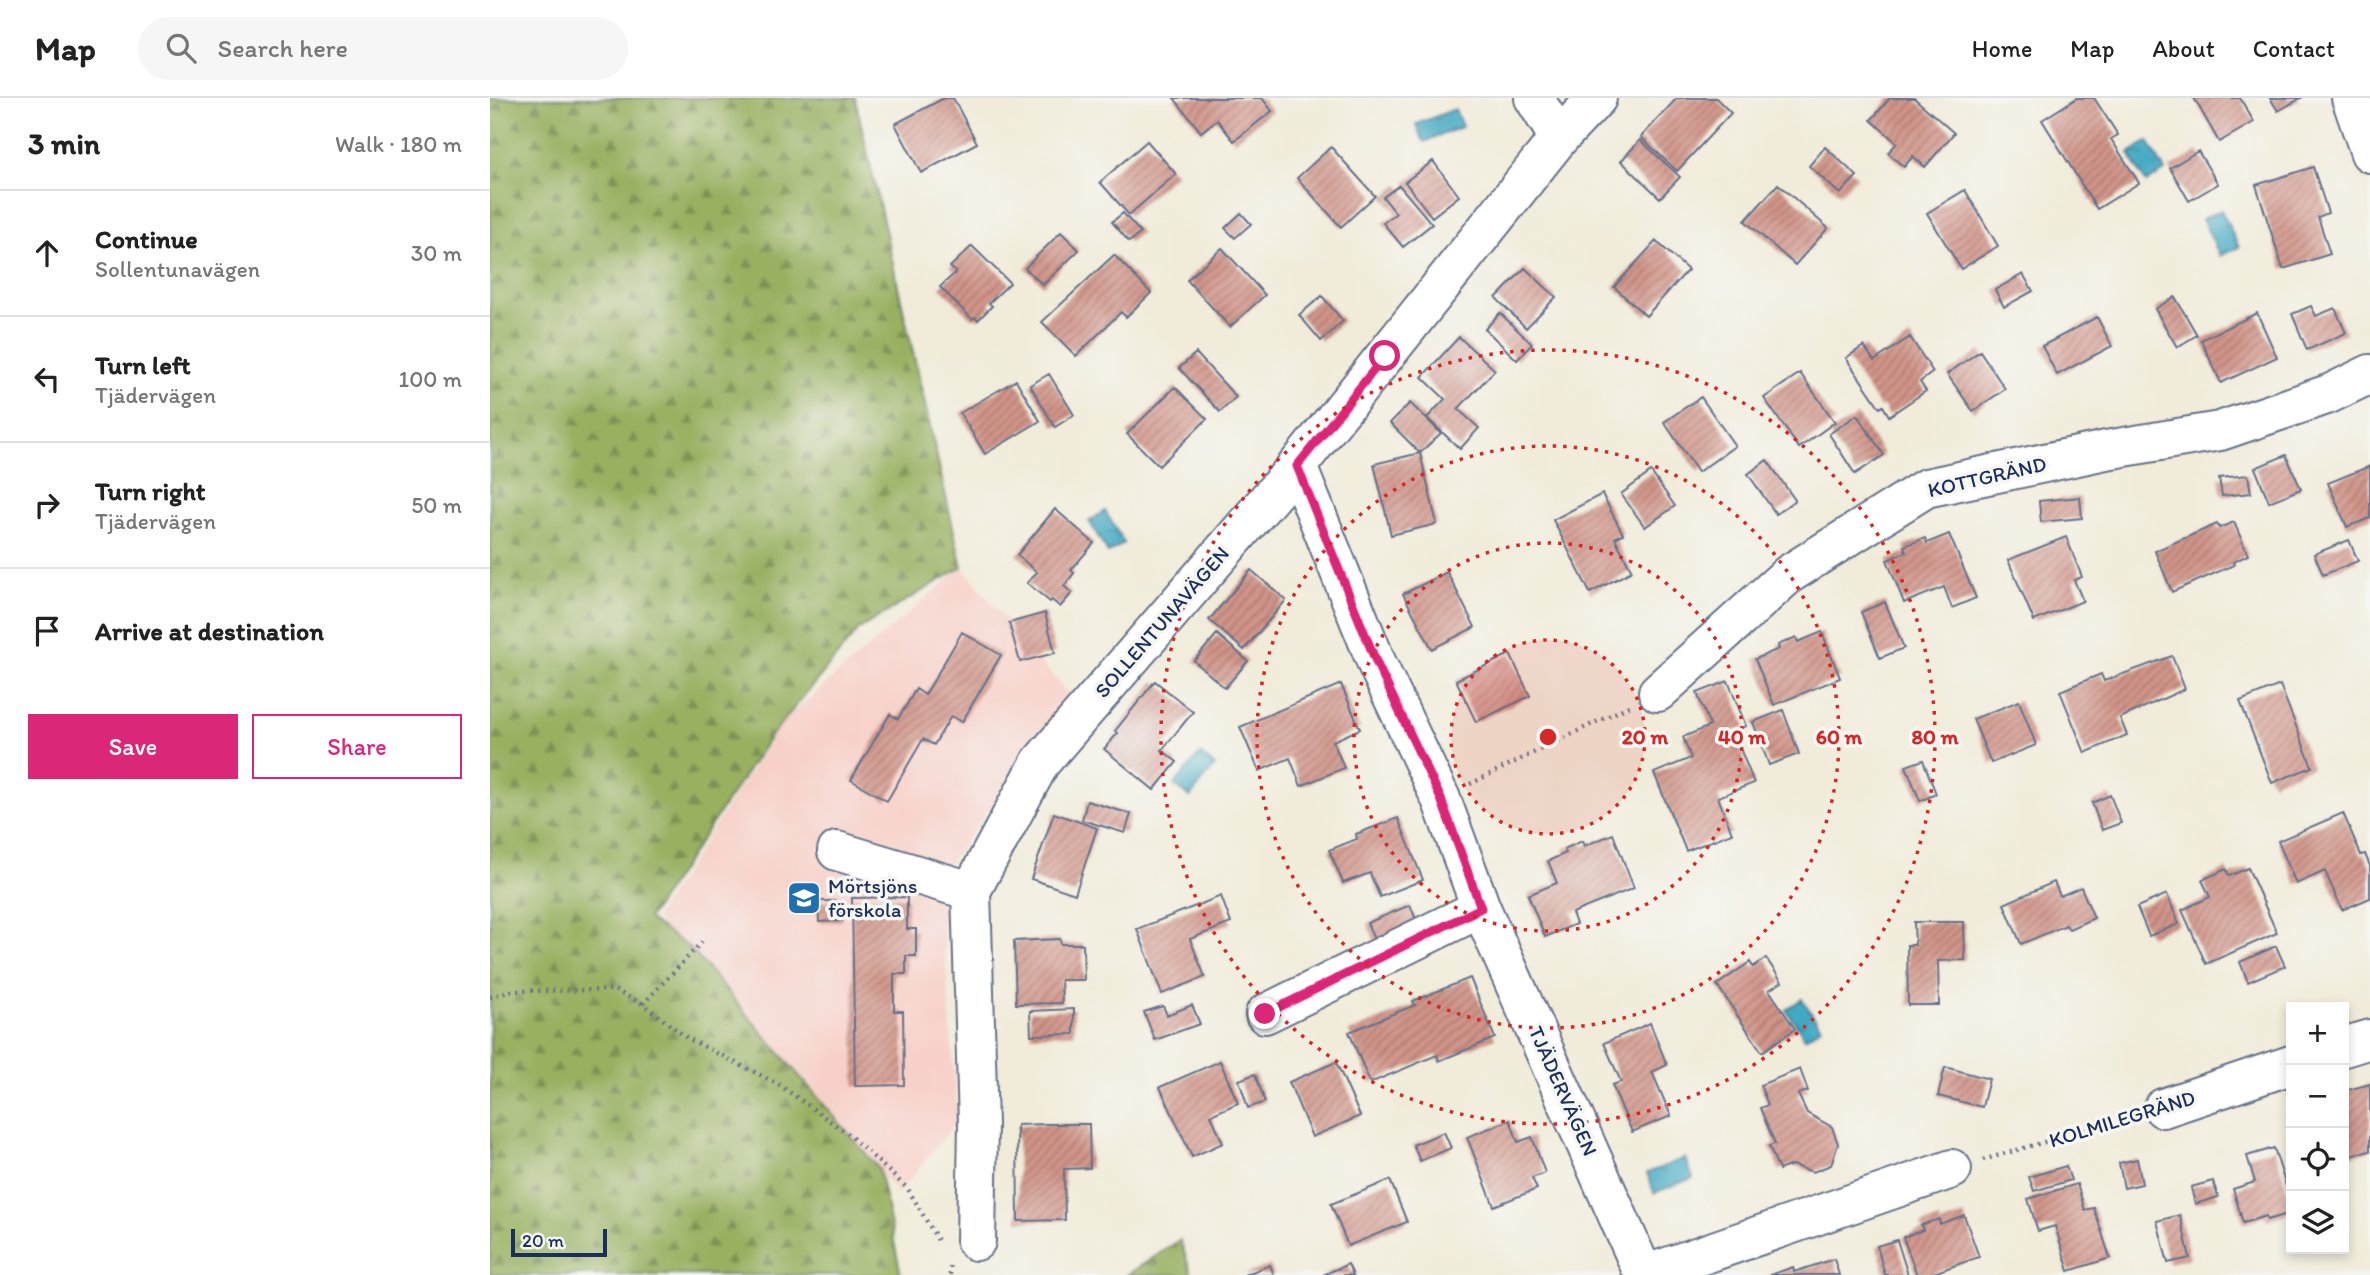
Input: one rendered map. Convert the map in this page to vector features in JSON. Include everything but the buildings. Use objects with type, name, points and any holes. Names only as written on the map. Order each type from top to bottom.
[{"type":"street","points":[[1534,98],[1559,138]]},
{"type":"street","name":"SOLLENTUNAVÄGEN","points":[[971,891],[1040,763],[1297,466],[1559,138],[1597,98]]},
{"type":"street","points":[[2351,98],[2370,153]]},
{"type":"street","name":"KOTTGRÄND","points":[[1658,691],[1788,574],[1926,488],[2106,450],[2220,431],[2329,394],[2370,373]]},
{"type":"street","name":"TJÄDERVÄGEN","points":[[1297,466],[1377,664],[1441,799],[1481,908],[1644,1275],[1952,1169]]},
{"type":"street","points":[[836,851],[971,891],[978,1124],[957,1250]]},
{"type":"street","points":[[1265,1014],[1481,908]]},
{"type":"street","points":[[2349,1045],[2370,1039]]},
{"type":"street","name":"KOLMILEGRÄND","points":[[2163,1108],[2286,1067]]},
{"type":"path","points":[[1441,799],[1658,691]]},
{"type":"path","points":[[643,1004],[703,941]]},
{"type":"path","points":[[490,997],[512,990],[614,990],[643,1004],[687,1038],[778,1084],[846,1133],[908,1189],[957,1250],[950,1275]]},
{"type":"path","name":"KOLMILEGRÄND","points":[[1952,1169],[2163,1108]]},
{"type":"shaded area","name":"Mörtsjöns förskola","points":[[962,567],[1071,698],[939,877],[958,1120],[898,1194],[768,1037],[655,918],[782,722]]},
{"type":"green space","points":[[490,98],[855,98],[962,567],[859,629],[770,737],[648,919],[690,948],[879,1169],[901,1275],[490,1275]]},
{"type":"green space","points":[[1180,1240],[1192,1275],[1127,1275]]},
{"type":"water","points":[[1455,109],[1462,127],[1424,142],[1416,124]]},
{"type":"water","points":[[2148,141],[2165,171],[2146,183],[2129,153]]},
{"type":"water","points":[[2221,210],[2239,247],[2220,256],[2202,219]]},
{"type":"water","points":[[1105,511],[1124,543],[1108,553],[1089,521]]},
{"type":"water","points":[[1200,754],[1215,766],[1190,797],[1174,785]]},
{"type":"water","points":[[1802,999],[1821,1027],[1805,1038],[1786,1010]]},
{"type":"water","points":[[1685,1158],[1693,1178],[1654,1193],[1647,1173]]},
{"type":"place","name":"Mörtsjöns förskola","points":[[804,898]]},
{"type":"route","points":[[1265,1014],[1481,908],[1441,799],[1377,664],[1297,466],[1385,356]]}]
